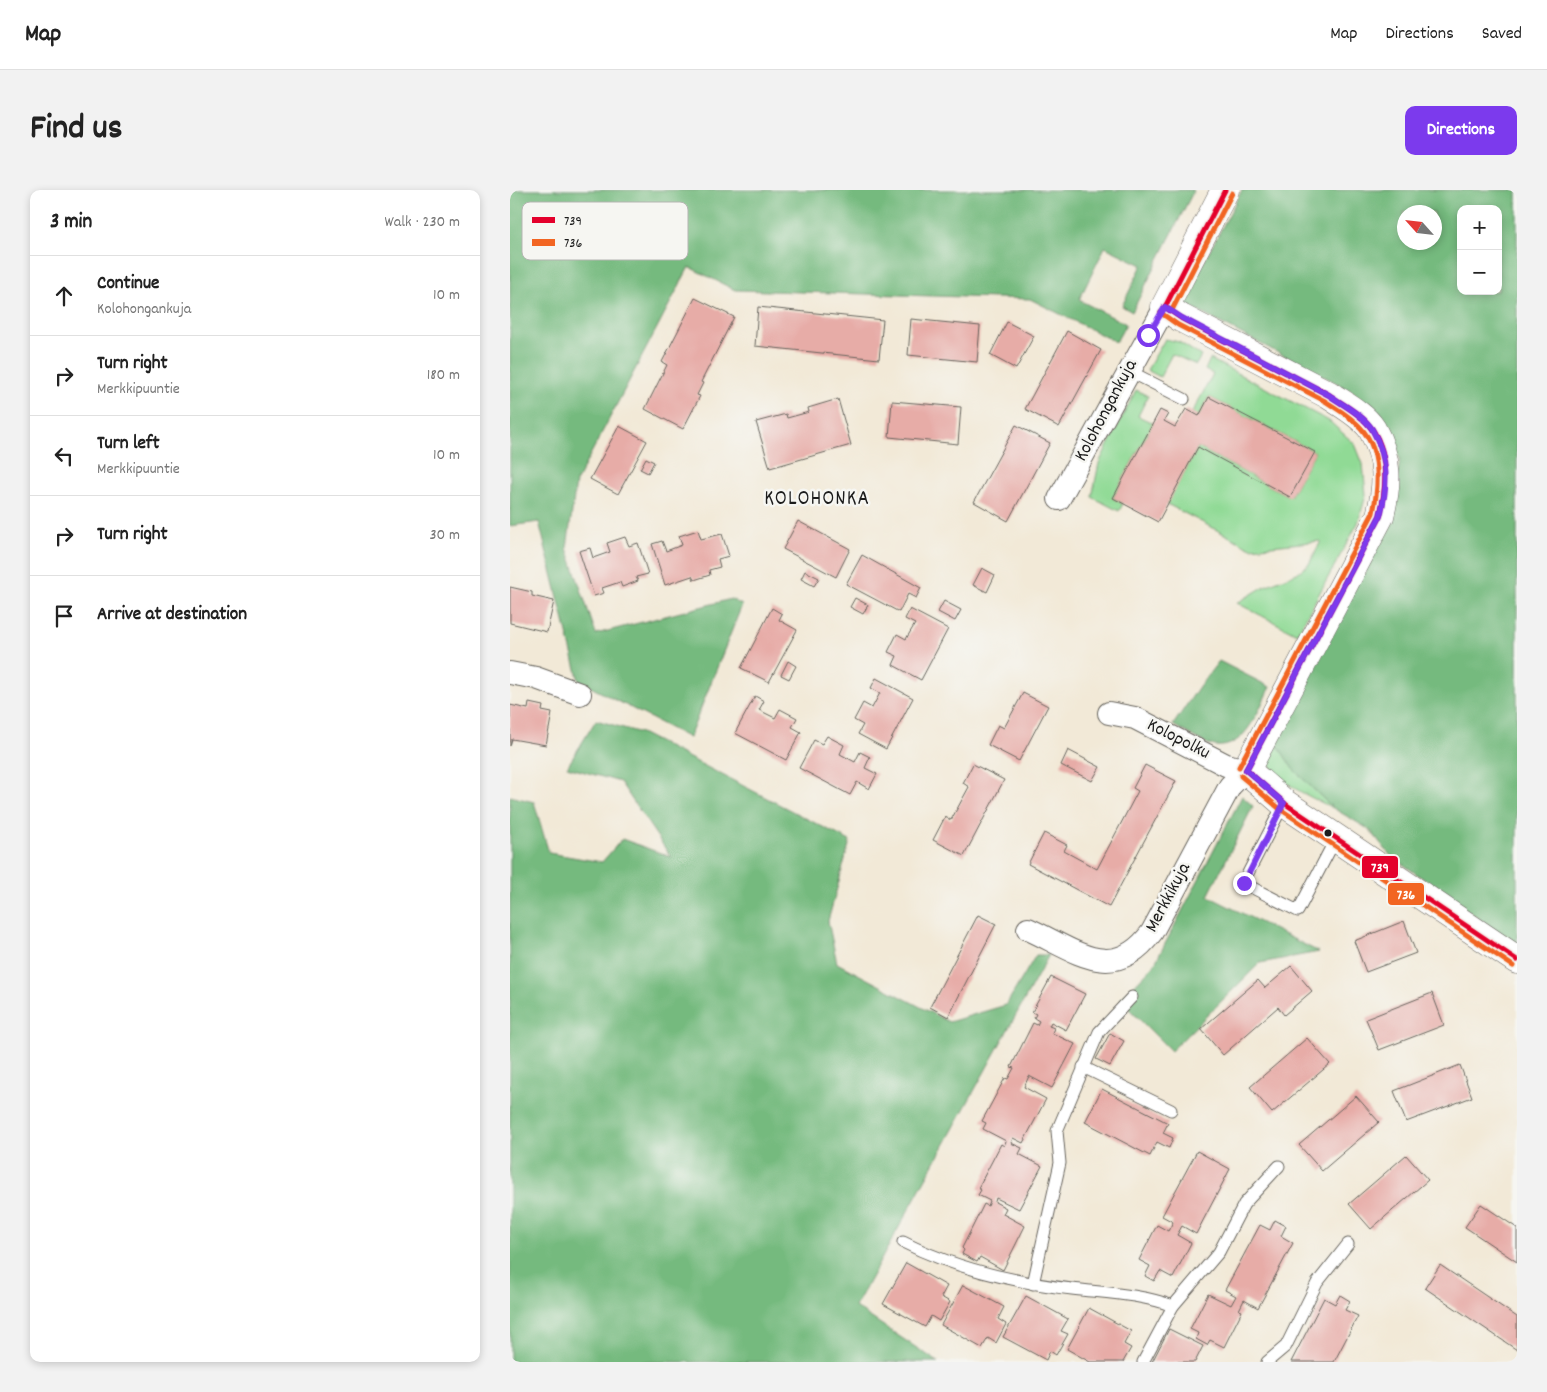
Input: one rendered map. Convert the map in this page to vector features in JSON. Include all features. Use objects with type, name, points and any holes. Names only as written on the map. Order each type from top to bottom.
[{"type":"street","name":"Kolohongankuja","points":[[1060,499],[1165,307],[1225,190]]},
{"type":"street","points":[[1165,307],[1182,318],[1329,395],[1350,409],[1371,428],[1385,463],[1386,489],[1380,516],[1246,770],[1284,803],[1517,960]]},
{"type":"street","points":[[510,673],[536,678],[580,694]]},
{"type":"street","name":"Kolopolku","points":[[1109,713],[1135,718],[1226,765],[1246,770]]},
{"type":"street","name":"Merkkikuja","points":[[1028,929],[1097,960],[1118,959],[1139,947],[1152,932],[1230,786],[1246,770]]},
{"type":"lane","points":[[1129,370],[1184,399]]},
{"type":"lane","points":[[1284,803],[1245,879],[1246,885],[1298,911],[1336,838]]},
{"type":"lane","points":[[1033,1284],[1060,1163],[1057,1130],[1099,1032],[1132,997]]},
{"type":"lane","points":[[1083,1067],[1171,1110]]},
{"type":"lane","points":[[1143,1362],[1173,1306],[1219,1252],[1244,1204],[1279,1166]]},
{"type":"lane","points":[[903,1242],[931,1256],[964,1268],[1033,1284],[1134,1296],[1173,1306]]},
{"type":"lane","points":[[1267,1362],[1286,1346],[1317,1283],[1348,1244]]},
{"type":"green space","points":[[510,190],[1194,190],[1132,312],[1122,306],[1142,265],[1105,247],[1079,300],[1126,324],[1116,342],[1030,299],[735,290],[689,267],[576,482],[567,548],[596,634],[731,599],[742,605],[689,738],[579,681],[539,522],[510,526]]},
{"type":"green space","points":[[1242,190],[1517,190],[1517,946],[1390,855],[1370,830],[1333,808],[1293,769],[1275,741],[1392,513],[1400,459],[1383,419],[1352,391],[1182,303]]},
{"type":"green space","points":[[1165,339],[1179,342],[1201,356],[1196,365],[1172,354],[1160,377],[1147,370]]},
{"type":"green space","points":[[1210,359],[1329,421],[1355,444],[1363,464],[1366,495],[1358,523],[1297,634],[1237,603],[1265,586],[1297,573],[1309,564],[1321,541],[1251,548],[1167,504],[1198,447],[1290,497],[1315,452],[1209,397],[1199,416],[1192,413],[1213,374],[1205,370]]},
{"type":"green space","points":[[1136,390],[1148,396],[1138,416],[1153,423],[1113,498],[1123,504],[1119,511],[1092,497],[1099,463]]},
{"type":"green space","points":[[1219,661],[1270,687],[1256,716],[1243,735],[1226,745],[1215,746],[1173,725]]},
{"type":"green space","points":[[596,720],[641,733],[850,841],[828,921],[837,963],[949,1022],[1006,1005],[1036,955],[1049,955],[855,1307],[938,1362],[510,1362],[510,796],[534,802],[549,853],[602,862],[622,839],[671,857],[620,782],[567,767]]},
{"type":"green space","points":[[1275,741],[1293,769],[1333,808],[1304,794],[1274,772],[1269,764],[1268,755]]},
{"type":"green space","points":[[1242,796],[1253,806],[1208,896],[1319,952],[1260,963],[1171,1051],[1120,1000],[1154,965]]},
{"type":"building","points":[[695,298],[734,317],[701,382],[703,383],[697,395],[700,396],[683,429],[645,409],[667,365],[662,362]]},
{"type":"building","points":[[758,307],[883,320],[879,359],[755,346]]},
{"type":"building","points":[[911,319],[980,326],[977,362],[908,355]]},
{"type":"building","points":[[1007,322],[1034,336],[1016,369],[990,355]]},
{"type":"building","points":[[1067,331],[1101,350],[1059,427],[1025,409]]},
{"type":"building","points":[[1209,397],[1315,452],[1290,497],[1198,447],[1158,522],[1113,498],[1160,410],[1168,414],[1164,421],[1175,427],[1186,409],[1199,416]]},
{"type":"building","points":[[838,399],[851,445],[770,468],[756,422],[786,414],[787,418],[809,412],[808,408]]},
{"type":"building","points":[[892,401],[961,407],[958,444],[889,437]]},
{"type":"building","points":[[1016,425],[1050,443],[1008,521],[974,502]]},
{"type":"building","points":[[619,426],[647,441],[618,494],[590,479]]},
{"type":"building","points":[[646,458],[654,462],[648,473],[640,469]]},
{"type":"building","points":[[798,521],[850,549],[836,577],[783,549]]},
{"type":"building","points":[[698,530],[701,539],[722,534],[729,556],[718,559],[720,567],[709,570],[710,575],[694,580],[692,576],[665,585],[652,544],[662,541],[666,551],[682,545],[679,536]]},
{"type":"building","points":[[625,537],[629,546],[638,543],[648,574],[636,577],[638,581],[622,587],[620,582],[602,588],[604,593],[594,596],[579,551],[590,548],[593,558],[610,552],[607,543]]},
{"type":"building","points":[[862,555],[921,588],[916,598],[908,594],[899,612],[846,584]]},
{"type":"building","points":[[982,568],[995,575],[987,592],[973,585]]},
{"type":"building","points":[[805,571],[819,578],[814,586],[801,579]]},
{"type":"building","points":[[510,587],[532,592],[532,596],[554,601],[547,632],[510,623]]},
{"type":"building","points":[[855,598],[868,605],[863,614],[850,607]]},
{"type":"building","points":[[944,601],[961,610],[955,621],[938,612]]},
{"type":"building","points":[[772,608],[782,614],[779,620],[797,630],[769,682],[741,668]]},
{"type":"building","points":[[910,609],[948,629],[921,680],[893,665],[897,656],[888,652],[897,634],[906,639],[915,624],[905,619]]},
{"type":"building","points":[[788,661],[796,666],[789,679],[781,675]]},
{"type":"building","points":[[876,678],[913,698],[886,749],[858,734],[863,725],[854,720],[863,703],[872,708],[880,693],[871,688]]},
{"type":"building","points":[[1023,693],[1048,706],[1019,761],[988,745],[998,725],[1004,728]]},
{"type":"building","points":[[755,696],[764,701],[759,710],[775,718],[780,709],[797,718],[792,727],[801,732],[786,760],[735,733]]},
{"type":"building","points":[[529,703],[543,706],[542,711],[552,713],[546,745],[512,739],[510,746],[510,705],[528,709]]},
{"type":"building","points":[[827,736],[844,745],[840,754],[855,762],[860,752],[870,757],[865,768],[877,774],[869,789],[857,782],[850,795],[799,768],[814,740],[822,744]]},
{"type":"building","points":[[1068,750],[1100,767],[1092,781],[1061,765]]},
{"type":"building","points":[[973,764],[1004,780],[964,856],[933,840],[945,817],[951,820],[969,787],[963,783]]},
{"type":"building","points":[[1145,765],[1176,781],[1109,907],[1028,864],[1044,833],[1067,845],[1064,851],[1097,869],[1138,791],[1133,788]]},
{"type":"building","points":[[978,915],[996,924],[948,1017],[930,1007]]},
{"type":"building","points":[[1404,921],[1416,953],[1366,972],[1354,941]]},
{"type":"building","points":[[1291,966],[1312,991],[1284,1015],[1278,1007],[1223,1055],[1201,1029],[1258,980],[1265,988]]},
{"type":"building","points":[[1051,977],[1085,994],[1066,1030],[1051,1022],[1049,1026],[1054,1028],[1052,1033],[1075,1044],[1052,1088],[1029,1076],[1024,1087],[1046,1099],[1023,1143],[1013,1138],[1011,1143],[1022,1148],[1019,1154],[1042,1166],[1019,1209],[996,1198],[995,1202],[1006,1208],[1003,1214],[1025,1226],[1003,1270],[980,1257],[977,1262],[962,1254],[964,1250],[962,1248],[984,1204],[988,1206],[990,1201],[978,1195],[981,1190],[978,1188],[1001,1144],[1004,1146],[1006,1141],[983,1129],[986,1123],[982,1121],[1005,1078],[1008,1079],[1014,1068],[1011,1067],[1033,1023],[1037,1025],[1039,1021],[1034,1018],[1036,1014],[1032,1012]]},
{"type":"building","points":[[1432,993],[1444,1025],[1379,1050],[1366,1019]]},
{"type":"building","points":[[1110,1033],[1124,1041],[1110,1066],[1096,1059]]},
{"type":"building","points":[[1307,1038],[1330,1064],[1272,1113],[1250,1087]]},
{"type":"building","points":[[1460,1065],[1472,1097],[1406,1122],[1394,1091]]},
{"type":"building","points":[[1102,1089],[1168,1123],[1163,1133],[1173,1138],[1169,1148],[1157,1142],[1150,1156],[1085,1122]]},
{"type":"building","points":[[1356,1096],[1379,1122],[1322,1171],[1299,1145]]},
{"type":"building","points":[[1197,1151],[1230,1169],[1196,1234],[1182,1226],[1177,1235],[1191,1243],[1173,1278],[1160,1271],[1154,1281],[1145,1276],[1150,1266],[1139,1260],[1157,1225],[1168,1231],[1173,1222],[1162,1216]]},
{"type":"building","points":[[1406,1155],[1428,1180],[1371,1229],[1349,1204]]},
{"type":"building","points":[[1481,1204],[1517,1228],[1517,1262],[1465,1227]]},
{"type":"building","points":[[1275,1220],[1286,1226],[1281,1236],[1293,1243],[1258,1308],[1244,1300],[1239,1310],[1242,1311],[1224,1347],[1210,1340],[1207,1345],[1196,1339],[1198,1333],[1190,1329],[1208,1294],[1231,1305],[1236,1296],[1225,1290],[1260,1225],[1270,1230]]},
{"type":"building","points":[[906,1263],[947,1286],[941,1297],[950,1302],[939,1321],[931,1316],[925,1327],[883,1304]]},
{"type":"building","points":[[1440,1265],[1517,1317],[1517,1350],[1425,1288]]},
{"type":"building","points":[[963,1285],[1004,1307],[998,1319],[1006,1324],[996,1343],[988,1338],[982,1348],[941,1325]]},
{"type":"building","points":[[1340,1295],[1350,1301],[1345,1310],[1358,1316],[1334,1362],[1291,1362],[1324,1298],[1335,1304]]},
{"type":"building","points":[[1026,1296],[1068,1319],[1061,1331],[1068,1334],[1056,1355],[1050,1351],[1046,1360],[1003,1337]]},
{"type":"building","points":[[1089,1308],[1131,1331],[1124,1344],[1131,1348],[1123,1362],[1090,1362],[1067,1349]]},
{"type":"building","points":[[1169,1329],[1203,1346],[1195,1362],[1152,1362]]},
{"type":"transit line","name":"739","points":[[1165,307],[1225,190]]},
{"type":"transit line","name":"736","points":[[1172,310],[1232,193]]},
{"type":"transit line","name":"739","points":[[1165,307],[1181,318],[1329,395],[1349,408],[1367,423],[1380,444],[1383,455],[1385,480],[1380,516],[1246,770]]},
{"type":"transit line","name":"736","points":[[1161,313],[1178,325],[1325,401],[1343,413],[1356,423],[1367,436],[1372,446],[1377,468],[1377,491],[1373,513],[1239,767]]},
{"type":"transit line","name":"739","points":[[1246,770],[1284,803],[1517,960]]},
{"type":"transit line","name":"736","points":[[1241,776],[1280,809],[1513,966]]},
{"type":"district","name":"KOLOHONKA","points":[[817,500]]},
{"type":"route","points":[[1148,335],[1165,307],[1182,318],[1329,395],[1350,409],[1371,428],[1385,463],[1386,489],[1380,516],[1246,770],[1258,783],[1284,803],[1244,883]]}]
